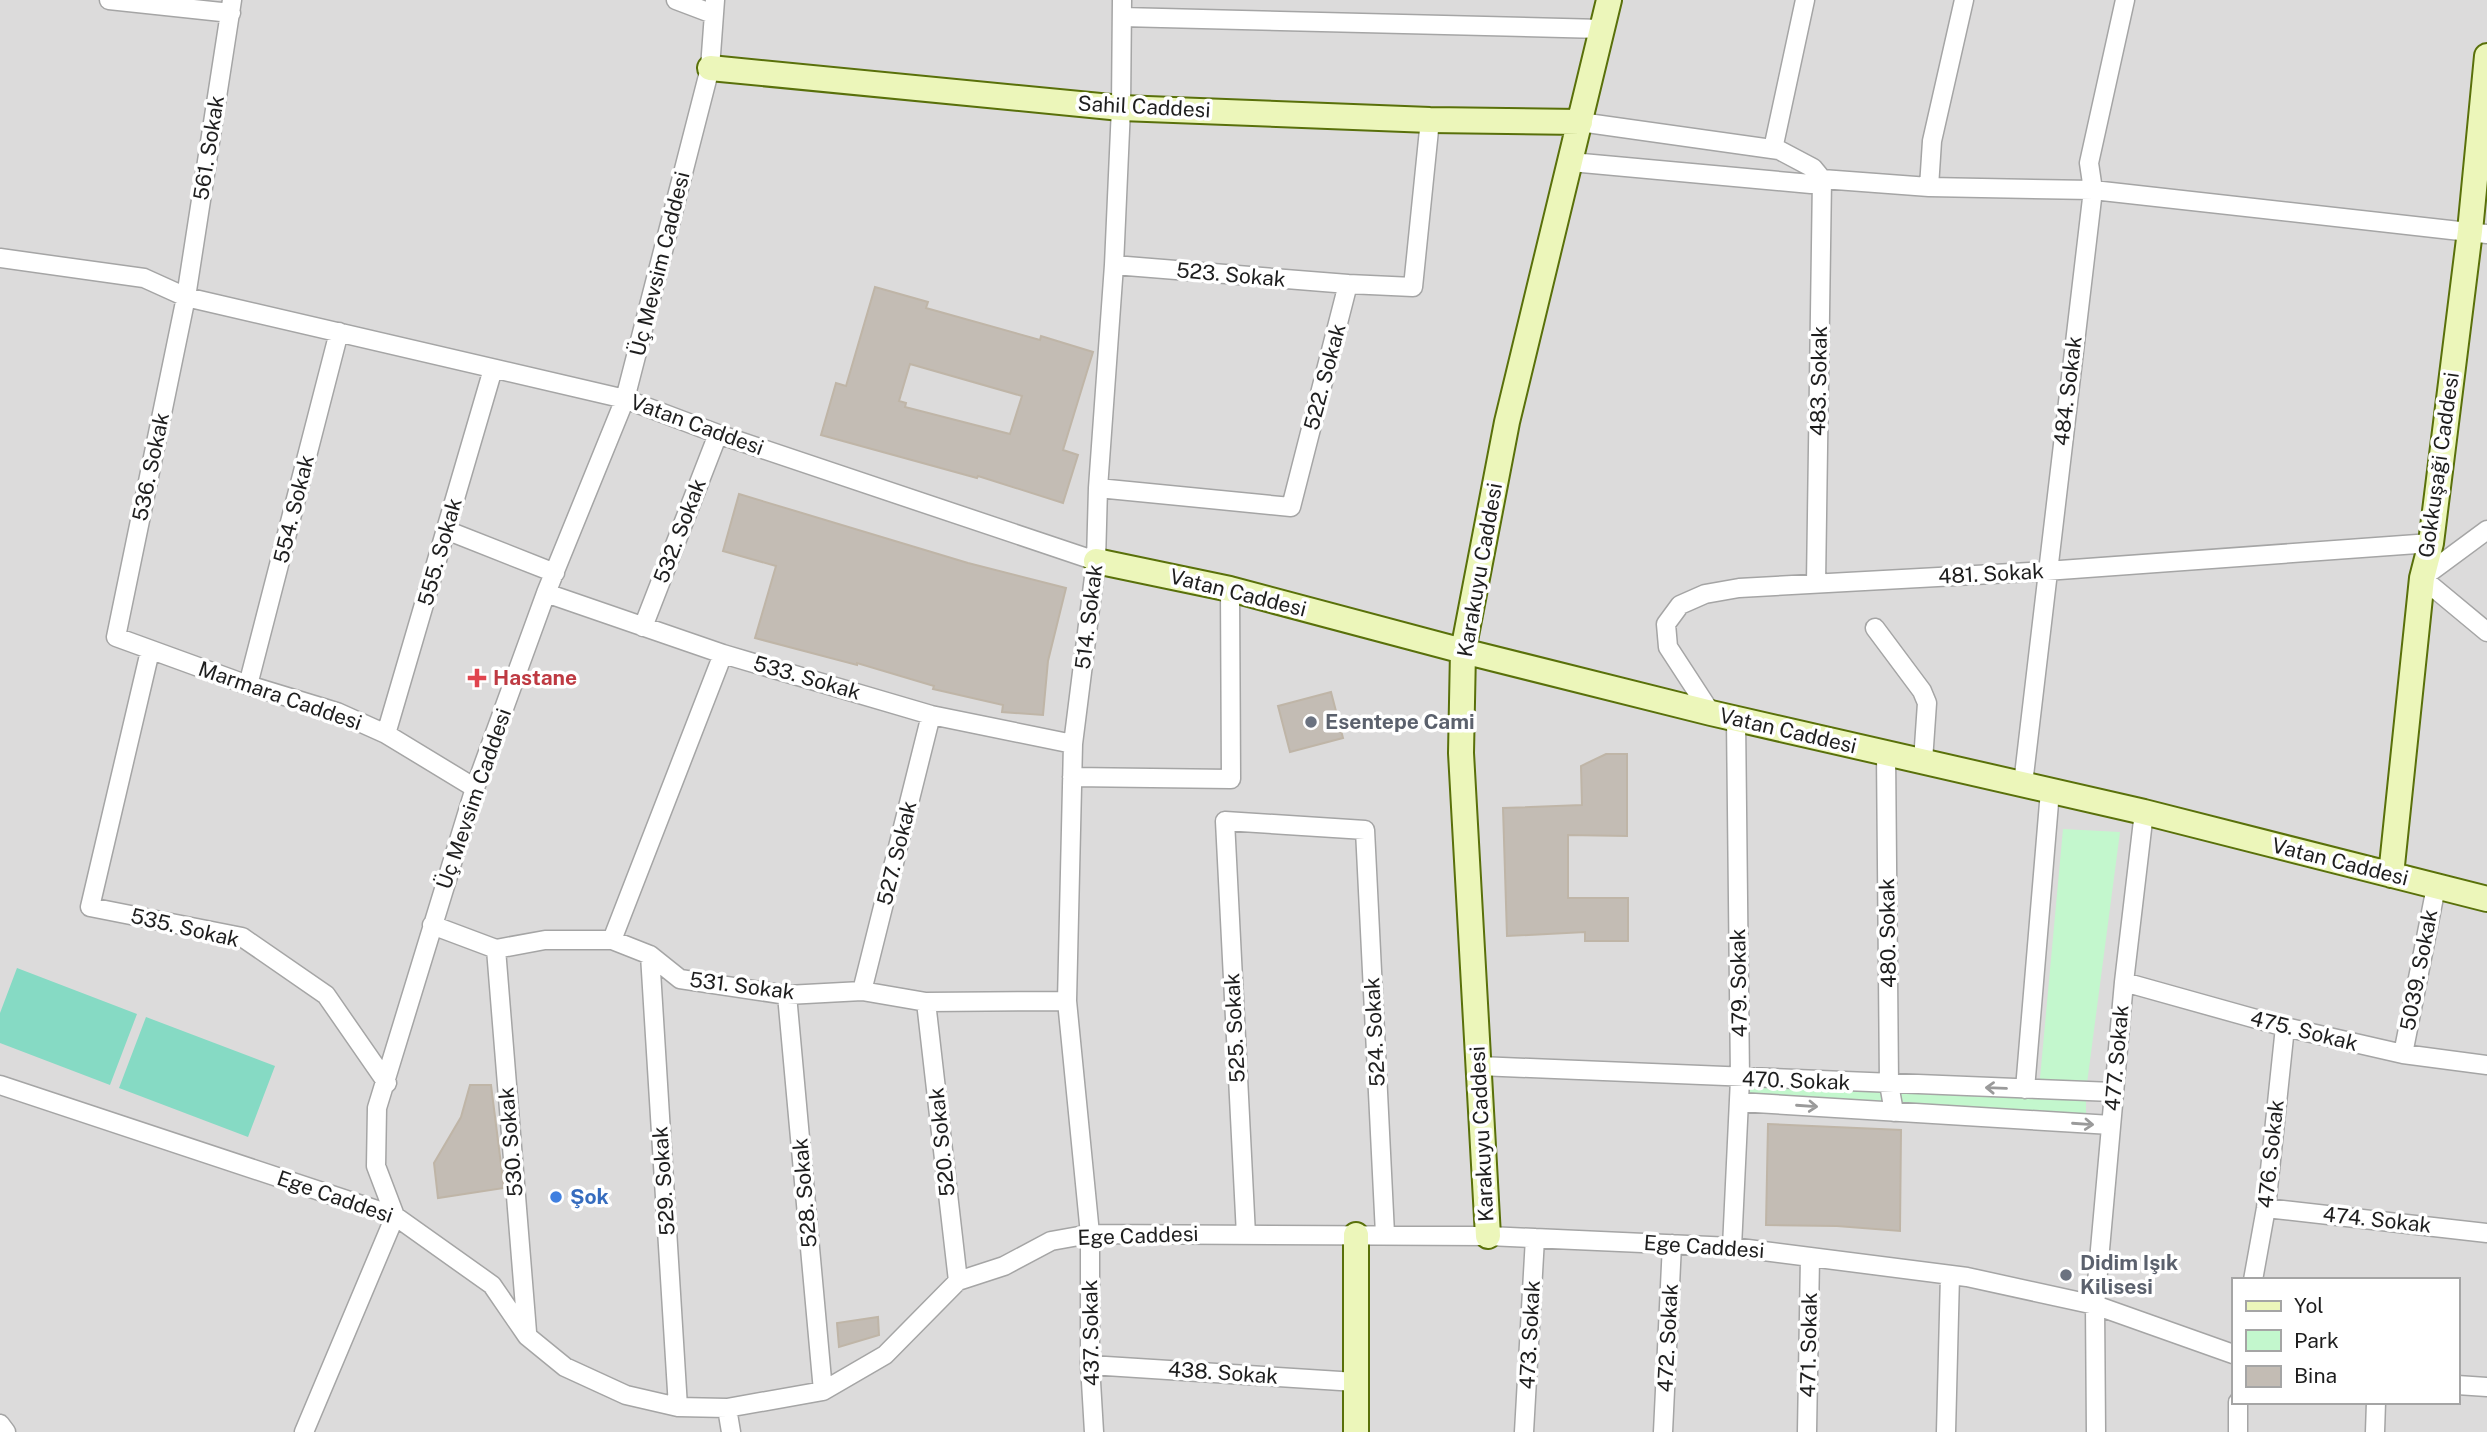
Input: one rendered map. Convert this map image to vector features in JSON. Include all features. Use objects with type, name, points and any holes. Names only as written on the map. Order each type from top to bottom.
[{"type":"street","points":[[109,0],[231,6]]},
{"type":"street","points":[[676,0],[714,7]]},
{"type":"street","name":"Karakuyu Caddesi","points":[[1488,1236],[1461,753],[1463,651],[1507,422],[1609,0]]},
{"type":"street","points":[[1773,149],[1805,0]]},
{"type":"street","points":[[1928,187],[1932,141],[1964,0]]},
{"type":"street","name":"484. Sokak","points":[[2023,784],[2093,190],[2089,163],[2125,0]]},
{"type":"street","name":"561. Sokak","points":[[186,297],[231,6]]},
{"type":"street","name":"Üç Mevsim Caddesi","points":[[395,1216],[376,1166],[377,1108],[387,1083],[475,788],[546,593],[625,399],[710,68],[714,7]]},
{"type":"street","points":[[1122,9],[1602,29]]},
{"type":"street","name":"514. Sokak","points":[[1090,1234],[1067,1001],[1072,776],[1073,744],[1096,561],[1098,488],[1114,265],[1122,9]]},
{"type":"street","name":"Gokkuşaği Caddesi","points":[[2391,875],[2422,579],[2431,542],[2479,232],[2487,56]]},
{"type":"street","name":"Sahil Caddesi","points":[[710,68],[1121,108],[1430,120],[1580,122]]},
{"type":"street","points":[[1349,284],[1413,287],[1430,120]]},
{"type":"street","points":[[1580,122],[1779,150],[1812,168],[1821,179]]},
{"type":"street","points":[[1571,162],[1811,184],[1821,179],[1928,187],[2093,190],[2479,232]]},
{"type":"street","name":"483. Sokak","points":[[1816,583],[1821,179]]},
{"type":"street","name":"Vatan Caddesi","points":[[0,258],[144,278],[186,297],[625,399],[718,434],[1096,561],[1230,589],[1711,713],[2144,812],[2487,899]]},
{"type":"street","name":"523. Sokak","points":[[1114,265],[1349,284]]},
{"type":"street","name":"522. Sokak","points":[[1098,488],[1291,507],[1349,284]]},
{"type":"street","name":"536. Sokak","points":[[116,637],[186,297]]},
{"type":"street","name":"554. Sokak","points":[[248,685],[339,332]]},
{"type":"street","name":"555. Sokak","points":[[386,734],[493,369]]},
{"type":"street","name":"532. Sokak","points":[[643,627],[718,434]]},
{"type":"street","points":[[446,530],[555,573]]},
{"type":"street","points":[[2487,530],[2422,579],[2487,632]]},
{"type":"street","name":"481. Sokak","points":[[1711,713],[1668,647],[1666,624],[1680,605],[1705,594],[1739,588],[2046,571],[2431,542]]},
{"type":"street","points":[[1072,776],[1231,779],[1230,589]]},
{"type":"street","name":"533. Sokak","points":[[546,593],[723,654],[931,715],[1073,744]]},
{"type":"street","points":[[1875,628],[1922,691],[1927,703],[1923,761]]},
{"type":"street","name":"Marmara Caddesi","points":[[116,637],[248,685],[337,712],[386,734],[475,788]]},
{"type":"street","name":"535. Sokak","points":[[150,651],[90,907],[242,937],[326,995],[387,1083]]},
{"type":"street","points":[[612,940],[723,654]]},
{"type":"street","name":"527. Sokak","points":[[862,991],[931,715]]},
{"type":"street","name":"479. Sokak","points":[[1732,1247],[1740,1079],[1736,719]]},
{"type":"street","name":"480. Sokak","points":[[1886,753],[1889,1084],[1894,1112]]},
{"type":"street","points":[[2025,1089],[2050,790]]},
{"type":"street","name":"477. Sokak","points":[[2096,1432],[2095,1305],[2113,1092],[2144,812]]},
{"type":"street","name":"525. Sokak","points":[[1246,1235],[1225,821],[1365,830]]},
{"type":"street","name":"524. Sokak","points":[[1365,830],[1385,1234]]},
{"type":"street","name":"5039. Sokak","points":[[2403,1054],[2436,887]]},
{"type":"street","name":"531. Sokak","points":[[432,925],[496,948],[545,940],[612,940],[650,955],[680,979],[787,995],[862,991],[926,1002],[1067,1001]]},
{"type":"street","name":"530. Sokak","points":[[496,948],[527,1336]]},
{"type":"street","name":"529. Sokak","points":[[650,955],[678,1407]]},
{"type":"street","name":"475. Sokak","points":[[2124,982],[2285,1027],[2403,1054],[2487,1065]]},
{"type":"street","name":"528. Sokak","points":[[787,995],[823,1391]]},
{"type":"street","name":"520. Sokak","points":[[926,1002],[958,1281]]},
{"type":"street","name":"476. Sokak","points":[[2253,1278],[2266,1208],[2285,1027]]},
{"type":"street","name":"470. Sokak","points":[[1479,1066],[1740,1079],[2113,1092]]},
{"type":"street","name":"Ege Caddesi","points":[[0,1085],[395,1216],[492,1285],[527,1336],[565,1367],[626,1395],[678,1407],[727,1408],[823,1391],[885,1355],[958,1281],[1004,1266],[1051,1241],[1090,1234],[1488,1236],[1732,1247],[1950,1275],[2095,1305],[2232,1354]]},
{"type":"street","name":"470. Sokak","points":[[1739,1102],[2110,1125]]},
{"type":"street","name":"474. Sokak","points":[[2266,1208],[2487,1233]]},
{"type":"street","points":[[304,1432],[395,1216]]},
{"type":"street","name":"437. Sokak","points":[[1090,1234],[1090,1365],[1094,1432]]},
{"type":"street","points":[[1356,1234],[1356,1432]]},
{"type":"street","name":"473. Sokak","points":[[1524,1432],[1535,1238]]},
{"type":"street","name":"472. Sokak","points":[[1663,1432],[1672,1244]]},
{"type":"street","name":"471. Sokak","points":[[1807,1432],[1810,1257]]},
{"type":"street","points":[[1946,1432],[1950,1275]]},
{"type":"street","name":"438. Sokak","points":[[1090,1365],[1356,1382]]},
{"type":"street","points":[[2459,1385],[2487,1387]]},
{"type":"street","points":[[2238,1404],[2238,1432]]},
{"type":"street","points":[[2375,1432],[2376,1404]]},
{"type":"street","points":[[727,1408],[731,1432]]},
{"type":"street","points":[[0,1424],[6,1432]]},
{"type":"shaded area","points":[[0,0],[2487,0],[2487,1432],[0,1432]]},
{"type":"green space","points":[[2063,829],[2120,832],[2086,1091],[2086,1124],[1739,1102],[1740,1079],[2039,1089]]},
{"type":"green space","points":[[17,968],[137,1014],[110,1085],[0,1043],[0,1013]]},
{"type":"green space","points":[[146,1017],[275,1066],[248,1137],[119,1088]]},
{"type":"building","points":[[875,287],[928,302],[926,308],[1040,340],[1041,336],[1093,352],[1063,450],[1078,455],[1063,503],[978,476],[977,478],[821,435],[836,383],[846,386]],"holes":[[[910,364],[1022,396],[1010,434],[905,407],[906,403],[899,401]]]},
{"type":"building","points":[[739,494],[968,563],[1066,588],[1048,661],[1043,715],[1002,712],[1003,705],[933,689],[934,686],[857,663],[755,638],[776,566],[723,551]]},
{"type":"building","name":"Esentepe Cami","points":[[1331,692],[1343,738],[1290,752],[1278,706]]},
{"type":"building","points":[[1606,754],[1627,754],[1627,836],[1568,835],[1568,898],[1628,898],[1628,941],[1585,941],[1585,932],[1507,936],[1503,808],[1582,805],[1581,766]]},
{"type":"building","points":[[470,1085],[491,1085],[504,1188],[438,1198],[434,1163],[461,1117]]},
{"type":"building","points":[[1768,1124],[1901,1130],[1900,1231],[1837,1226],[1766,1225]]},
{"type":"building","points":[[878,1317],[879,1335],[839,1347],[837,1323]]},
{"type":"place","name":"Hastane","points":[[477,678]]},
{"type":"place","name":"Esentepe Cami","points":[[1311,722]]},
{"type":"place","name":"Şok","points":[[556,1197]]},
{"type":"place","name":"Didim Işık Kilisesi","points":[[2066,1275]]}]
